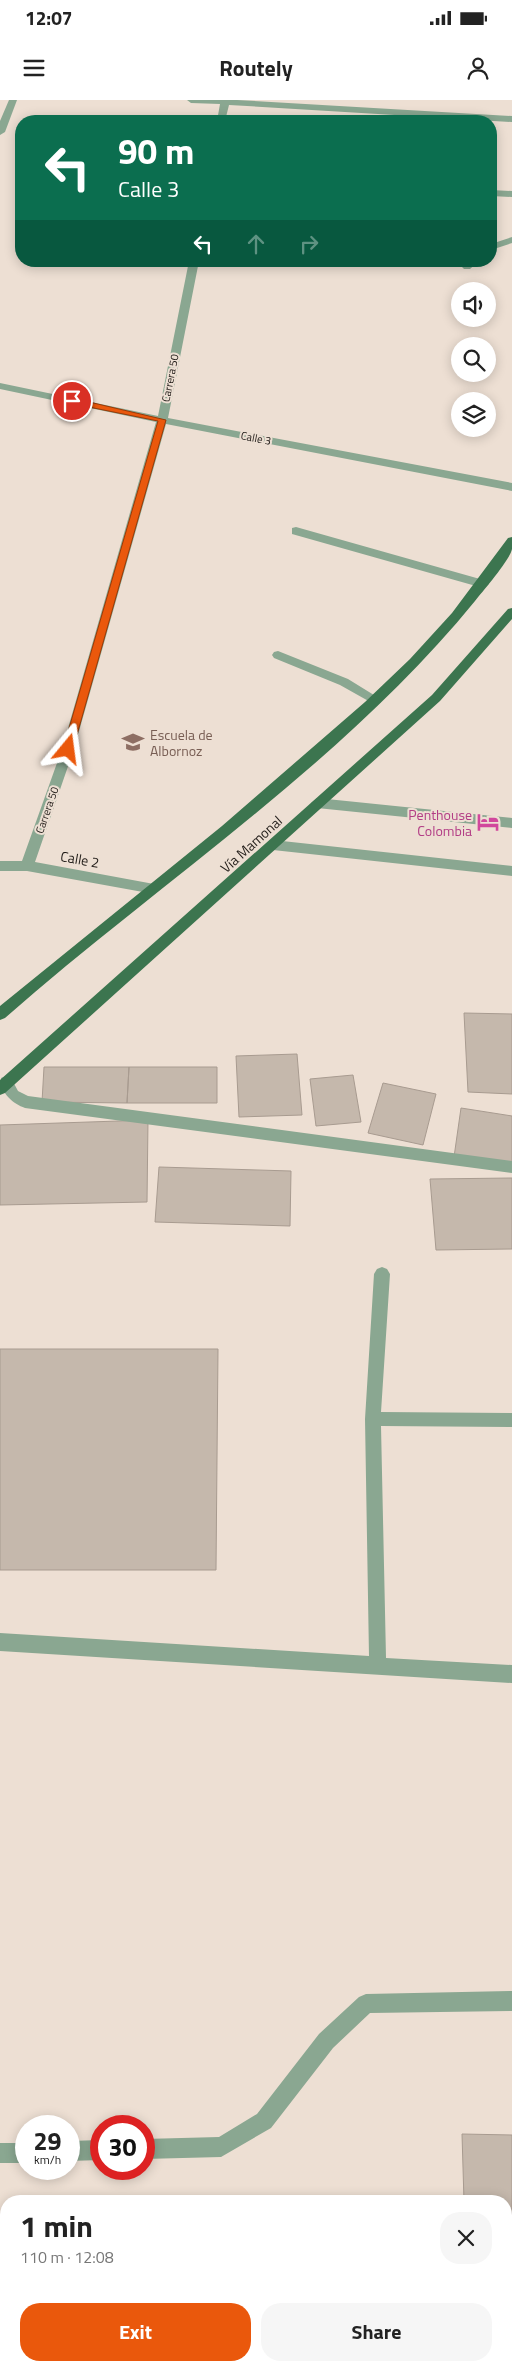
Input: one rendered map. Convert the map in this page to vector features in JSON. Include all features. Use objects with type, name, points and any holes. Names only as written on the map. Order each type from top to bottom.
[{"type":"main road","name":"Vía Mamonal","points":[[0,1014],[32,985],[154,889],[293,775],[376,700],[405,672],[483,584],[512,541]]},
{"type":"main road","name":"Vía Mamonal","points":[[3,1085],[436,698],[512,612]]},
{"type":"street","points":[[0,132],[13,100]]},
{"type":"street","points":[[191,100],[448,115]]},
{"type":"street","points":[[222,115],[225,101]]},
{"type":"street","points":[[497,118],[512,119]]},
{"type":"street","points":[[497,193],[512,194]]},
{"type":"street","points":[[497,245],[512,240]]},
{"type":"street","name":"Carrera 50","points":[[27,866],[68,749],[162,420],[193,267]]},
{"type":"street","name":"Calle 3","points":[[0,386],[162,420],[512,487]]},
{"type":"street","points":[[296,531],[483,584]]},
{"type":"street","points":[[278,655],[344,682],[376,700]]},
{"type":"street","points":[[317,803],[512,824]]},
{"type":"street","points":[[273,845],[512,871]]},
{"type":"street","name":"Calle 2","points":[[0,866],[27,866],[154,889]]},
{"type":"street","points":[[3,1085],[13,1095],[26,1102],[512,1168]]},
{"type":"street","points":[[378,1666],[373,1419],[382,1274]]},
{"type":"street","points":[[373,1419],[512,1420]]},
{"type":"street","points":[[0,1642],[512,1674]]},
{"type":"street","points":[[155,2149],[221,2147],[264,2121],[326,2041],[366,2004],[512,2001]]},
{"type":"street","points":[[0,2153],[15,2152]]},
{"type":"building","points":[[464,1013],[512,1014],[512,1094],[468,1092]]},
{"type":"building","points":[[297,1054],[302,1115],[239,1117],[236,1056]]},
{"type":"building","points":[[44,1067],[129,1067],[127,1103],[42,1102]]},
{"type":"building","points":[[129,1067],[217,1067],[217,1103],[127,1103]]},
{"type":"building","points":[[353,1075],[361,1122],[316,1126],[310,1079]]},
{"type":"building","points":[[383,1083],[436,1094],[423,1145],[368,1133]]},
{"type":"building","points":[[461,1108],[512,1116],[512,1166],[454,1157]]},
{"type":"building","points":[[148,1120],[147,1202],[0,1205],[0,1125]]},
{"type":"building","points":[[159,1167],[291,1171],[290,1226],[155,1222]]},
{"type":"building","points":[[512,1178],[512,1249],[436,1250],[430,1179]]},
{"type":"building","points":[[0,1349],[218,1349],[216,1570],[0,1570]]},
{"type":"building","points":[[462,2134],[512,2135],[512,2195],[464,2195]]},
{"type":"place","name":"Escuela de Albornoz","points":[[133,742]]},
{"type":"place","name":"Penthouse Colombia","points":[[488,822]]},
{"type":"route","points":[[68,749],[162,420],[72,401]]}]
